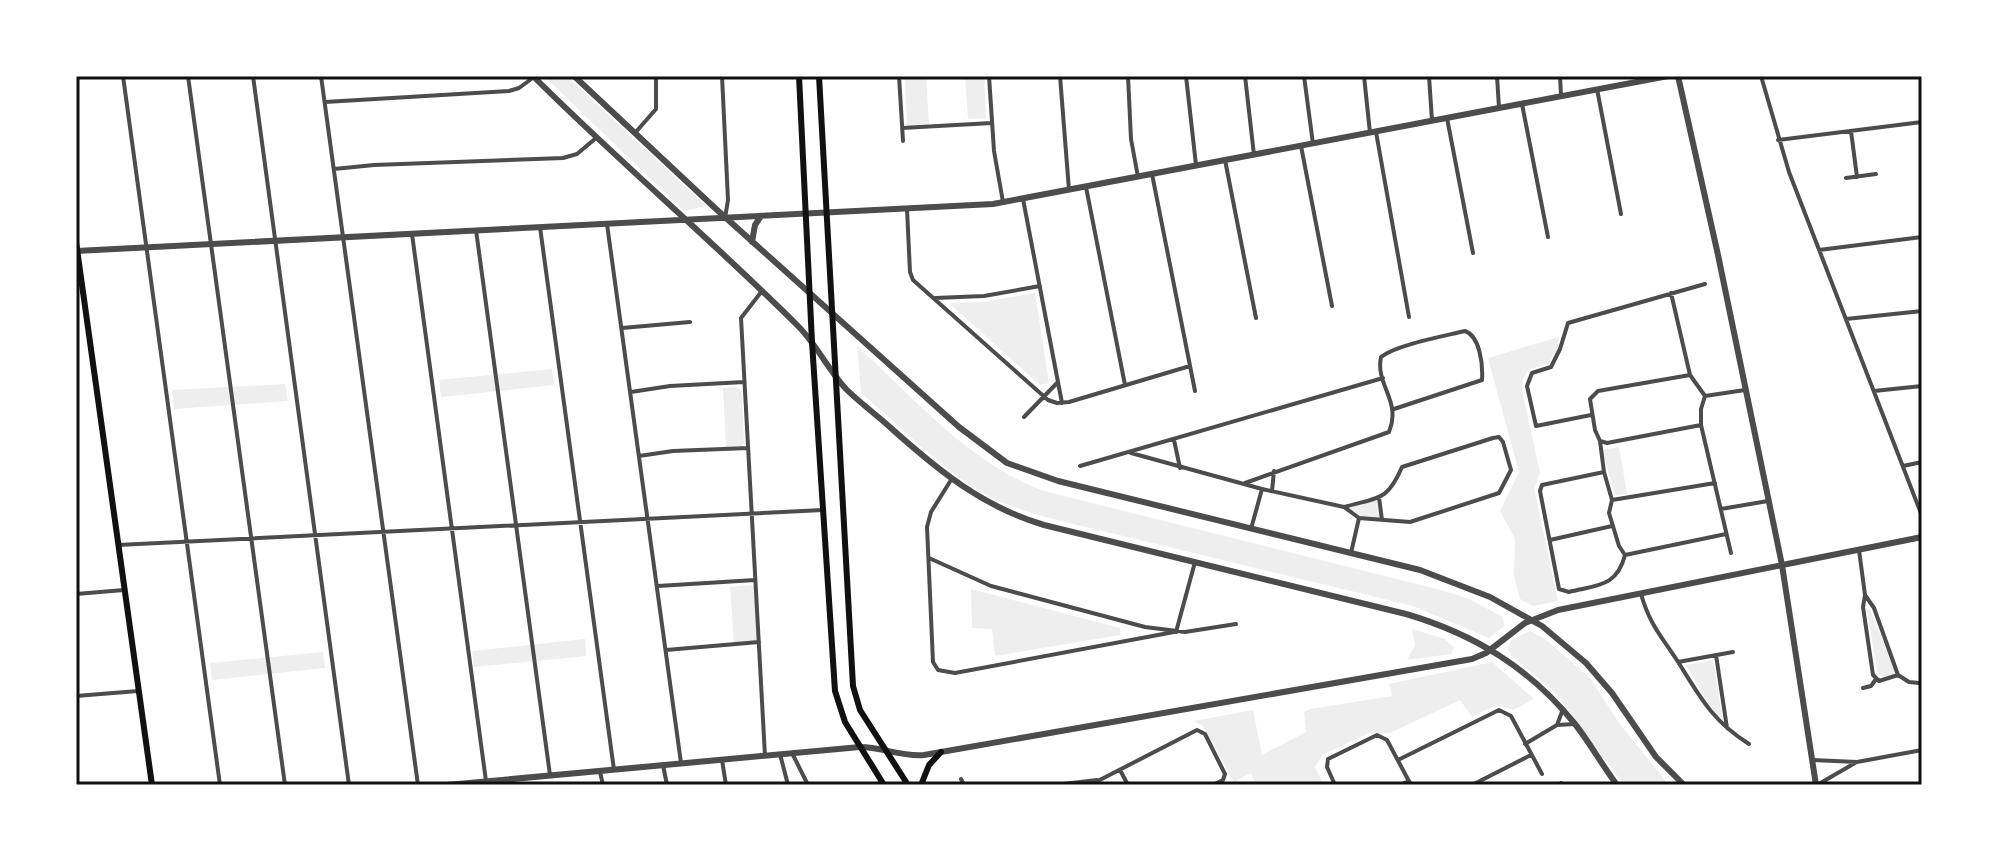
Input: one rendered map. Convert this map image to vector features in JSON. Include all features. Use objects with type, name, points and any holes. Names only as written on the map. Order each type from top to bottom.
[{"type":"main road","points":[[799,76],[812,342],[835,691],[845,722],[884,785]]},
{"type":"main road","points":[[819,76],[853,686],[860,710],[908,785]]},
{"type":"main road","points":[[76,242],[152,785]]},
{"type":"main road","points":[[921,785],[929,765],[941,752]]},
{"type":"street","points":[[123,76],[220,785]]},
{"type":"street","points":[[188,76],[285,785]]},
{"type":"street","points":[[253,76],[349,785]]},
{"type":"street","points":[[321,76],[418,785]]},
{"type":"street","points":[[324,103],[513,91],[534,76],[596,138],[762,291],[812,342],[845,388],[951,480],[993,506],[1027,520],[1421,618],[1492,649],[1532,678],[1563,709],[1615,784]]},
{"type":"street","points":[[574,76],[725,218],[959,427],[1007,463],[1058,481],[1443,578],[1490,597],[1531,620],[1570,648],[1618,701],[1656,757],[1684,785]]},
{"type":"street","points":[[635,133],[656,109],[656,76]]},
{"type":"street","points":[[722,76],[728,200],[725,218]]},
{"type":"street","points":[[899,76],[903,141]]},
{"type":"street","points":[[989,76],[994,151],[1003,202]]},
{"type":"street","points":[[1060,76],[1069,190]]},
{"type":"street","points":[[1128,76],[1131,139],[1138,177]]},
{"type":"street","points":[[1186,76],[1196,166]]},
{"type":"street","points":[[1245,76],[1254,155]]},
{"type":"street","points":[[1304,76],[1313,144]]},
{"type":"street","points":[[1364,76],[1409,317]]},
{"type":"street","points":[[1429,76],[1432,121]]},
{"type":"street","points":[[1497,76],[1499,108]]},
{"type":"street","points":[[1560,76],[1561,96]]},
{"type":"street","points":[[77,251],[1003,202],[1668,76]]},
{"type":"street","points":[[1678,76],[1782,565],[1816,785],[1857,762]]},
{"type":"street","points":[[1761,76],[1778,140],[1922,516]]},
{"type":"street","points":[[1597,89],[1621,214]]},
{"type":"street","points":[[1522,104],[1548,237]]},
{"type":"street","points":[[1447,118],[1473,253]]},
{"type":"street","points":[[902,128],[992,123]]},
{"type":"street","points":[[1778,140],[1922,123]]},
{"type":"street","points":[[1851,131],[1857,177]]},
{"type":"street","points":[[334,169],[563,158],[577,154],[596,138]]},
{"type":"street","points":[[1301,146],[1332,306]]},
{"type":"street","points":[[1225,160],[1256,318]]},
{"type":"street","points":[[1152,174],[1195,391]]},
{"type":"street","points":[[1846,178],[1876,174]]},
{"type":"street","points":[[1086,187],[1125,385]]},
{"type":"street","points":[[1023,199],[1062,403]]},
{"type":"street","points":[[907,209],[913,280],[1053,402],[1062,403],[1190,366]]},
{"type":"street","points":[[752,242],[755,225],[761,216]]},
{"type":"street","points":[[607,224],[681,763]]},
{"type":"street","points":[[540,227],[614,770]]},
{"type":"street","points":[[476,230],[550,775]]},
{"type":"street","points":[[412,234],[486,781]]},
{"type":"street","points":[[1819,250],[1922,237]]},
{"type":"street","points":[[1591,415],[1536,426],[1527,386],[1532,373],[1551,367],[1568,323],[1705,284]]},
{"type":"street","points":[[933,298],[984,296],[1040,286]]},
{"type":"street","points":[[762,291],[741,315],[765,756]]},
{"type":"street","points":[[1671,293],[1690,375],[1705,396]]},
{"type":"street","points":[[1846,319],[1922,311]]},
{"type":"street","points":[[622,328],[690,322]]},
{"type":"street","points":[[1244,483],[1389,432],[1394,409],[1380,364],[1386,353],[1465,331],[1475,337],[1482,380],[1394,409]]},
{"type":"street","points":[[1604,472],[1542,485],[1540,491],[1562,592],[1611,581],[1621,570],[1625,555],[1609,513],[1612,500],[1600,441],[1591,415],[1590,399],[1598,391],[1690,375]]},
{"type":"street","points":[[1080,466],[1383,378]]},
{"type":"street","points":[[630,392],[670,386],[744,382]]},
{"type":"street","points":[[1024,417],[1058,382]]},
{"type":"street","points":[[1874,391],[1922,386]]},
{"type":"street","points":[[1705,396],[1745,390]]},
{"type":"street","points":[[1705,396],[1701,425],[1731,553]]},
{"type":"street","points":[[1600,441],[1615,443],[1701,425]]},
{"type":"street","points":[[1131,453],[1262,489],[1344,507],[1359,518],[1410,522],[1499,493],[1511,470],[1503,442],[1499,437],[1493,438],[1402,467],[1392,490],[1344,507]]},
{"type":"street","points":[[1174,440],[1180,468]]},
{"type":"street","points":[[639,456],[673,451],[748,448]]},
{"type":"street","points":[[1903,466],[1922,462]]},
{"type":"street","points":[[1272,491],[1274,471]]},
{"type":"street","points":[[951,480],[929,517],[933,662],[938,670],[955,673],[1175,632],[1236,624]]},
{"type":"street","points":[[1612,500],[1715,483]]},
{"type":"street","points":[[1251,529],[1262,489]]},
{"type":"street","points":[[1379,497],[1382,520]]},
{"type":"street","points":[[1721,509],[1768,501]]},
{"type":"street","points":[[118,545],[823,510]]},
{"type":"street","points":[[1351,553],[1359,518]]},
{"type":"street","points":[[1550,540],[1612,526]]},
{"type":"street","points":[[1625,555],[1726,534]]},
{"type":"street","points":[[447,785],[538,781],[550,775],[860,747],[916,756],[941,752],[1463,661],[1492,649],[1516,628],[1558,610],[1922,537]]},
{"type":"street","points":[[1859,550],[1865,595],[1863,607],[1876,679],[1871,686],[1863,688]]},
{"type":"street","points":[[929,558],[1002,590],[1175,632]]},
{"type":"street","points":[[1175,632],[1195,562]]},
{"type":"street","points":[[657,586],[755,580]]},
{"type":"street","points":[[76,594],[124,590]]},
{"type":"street","points":[[1641,594],[1648,618],[1704,706],[1727,730],[1749,744]]},
{"type":"street","points":[[1865,595],[1874,608],[1898,675],[1909,682],[1919,683]]},
{"type":"street","points":[[666,650],[759,642]]},
{"type":"street","points":[[1678,662],[1733,652]]},
{"type":"street","points":[[1716,655],[1727,730]]},
{"type":"street","points":[[1876,679],[1882,681],[1898,675]]},
{"type":"street","points":[[76,696],[138,691]]},
{"type":"street","points":[[1557,725],[1563,709]]},
{"type":"street","points":[[1398,760],[1499,710],[1511,716],[1542,774]]},
{"type":"street","points":[[1525,744],[1557,725],[1575,724]]},
{"type":"street","points":[[1090,785],[1200,730],[1225,774],[1223,780],[1213,785]]},
{"type":"street","points":[[1335,785],[1327,767],[1328,759],[1371,736],[1384,737],[1398,760],[1410,783],[1400,785]]},
{"type":"street","points":[[1812,760],[1857,762],[1922,750]]},
{"type":"street","points":[[792,753],[808,785]]},
{"type":"street","points":[[780,754],[788,785]]},
{"type":"street","points":[[1472,785],[1531,755]]},
{"type":"street","points":[[722,760],[726,785]]},
{"type":"street","points":[[663,765],[667,785]]},
{"type":"street","points":[[1120,770],[1128,785]]},
{"type":"street","points":[[600,771],[603,785]]},
{"type":"street","points":[[1055,785],[1100,780]]},
{"type":"shaded area","points":[[544,76],[567,76],[706,206],[684,211]]},
{"type":"shaded area","points":[[905,76],[926,76],[929,124],[907,126]]},
{"type":"shaded area","points":[[965,76],[984,76],[986,118],[968,119]]},
{"type":"shaded area","points":[[1035,293],[1049,383],[1040,385],[949,303],[983,302]]},
{"type":"shaded area","points":[[1559,337],[1557,350],[1549,363],[1528,370],[1522,390],[1540,473],[1534,488],[1558,601],[1533,606],[1520,599],[1514,575],[1515,539],[1500,511],[1519,472],[1488,358]]},
{"type":"shaded area","points":[[857,346],[967,447],[1017,479],[1044,491],[1433,588],[1467,598],[1503,617],[1504,626],[1489,638],[1413,606],[1057,520],[999,501],[950,470],[861,393]]},
{"type":"shaded area","points":[[552,369],[554,385],[441,397],[439,380]]},
{"type":"shaded area","points":[[285,384],[288,401],[174,409],[172,390]]},
{"type":"shaded area","points":[[737,387],[742,392],[744,443],[742,446],[726,447],[723,388]]},
{"type":"shaded area","points":[[1619,447],[1627,494],[1615,495],[1602,450]]},
{"type":"shaded area","points":[[1379,497],[1382,520],[1359,518],[1344,507]]},
{"type":"shaded area","points":[[730,587],[754,587],[757,638],[756,641],[734,643]]},
{"type":"shaded area","points":[[971,589],[1120,628],[1120,635],[995,656],[992,629],[972,628]]},
{"type":"shaded area","points":[[1870,609],[1895,672],[1892,676],[1880,676],[1877,671],[1867,610]]},
{"type":"shaded area","points":[[1412,629],[1445,639],[1454,648],[1451,654],[1407,660],[1415,645]]},
{"type":"shaded area","points":[[1530,631],[1545,639],[1590,678],[1619,723],[1669,785],[1623,784],[1555,692],[1511,656],[1508,648],[1511,640]]},
{"type":"shaded area","points":[[585,639],[586,656],[474,667],[472,651]]},
{"type":"shaded area","points":[[323,652],[325,668],[212,680],[210,663]]},
{"type":"shaded area","points":[[1713,660],[1723,721],[1708,703],[1686,665]]},
{"type":"shaded area","points":[[1492,662],[1534,699],[1513,710],[1497,707],[1472,717],[1460,700],[1390,733],[1369,733],[1322,755],[1315,767],[1324,785],[1256,785],[1251,773],[1234,782],[1203,726],[1194,721],[1253,710],[1262,755],[1306,732],[1304,712],[1310,709],[1392,696],[1389,684]]}]
